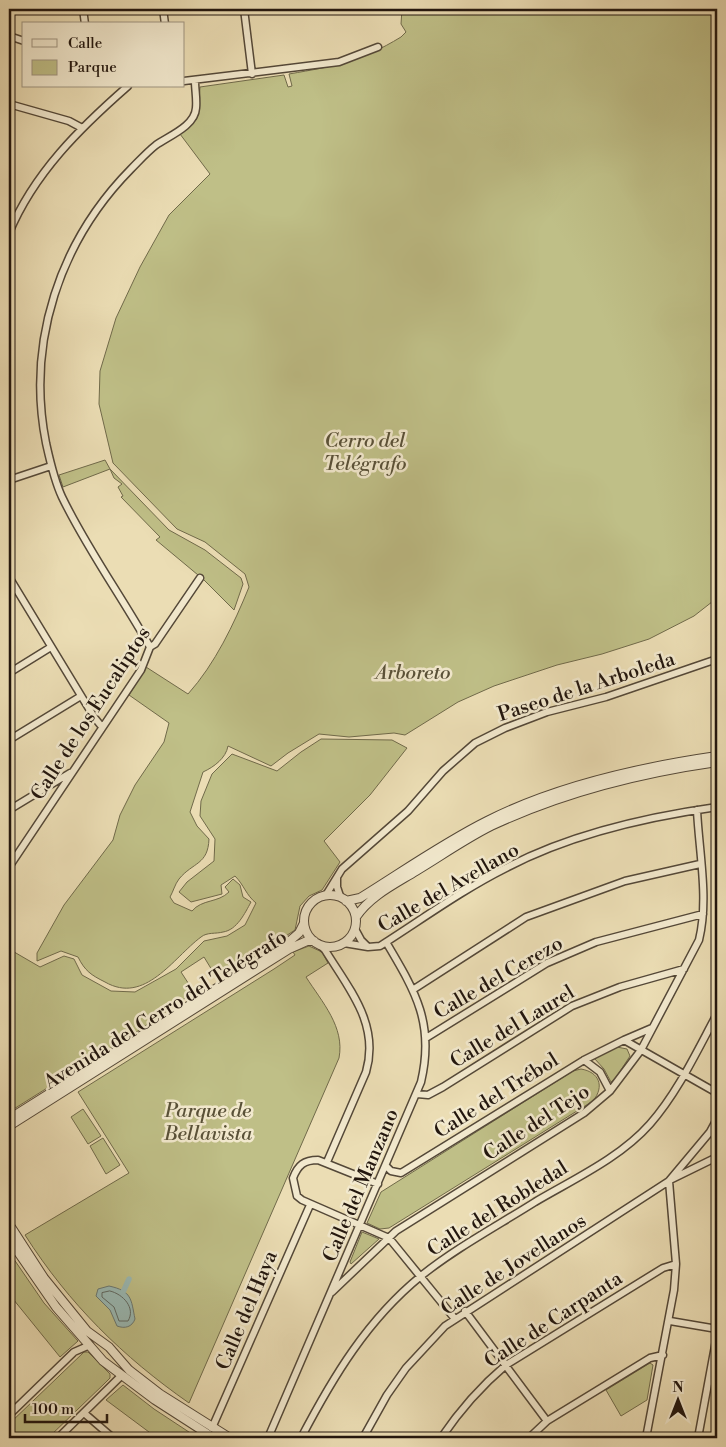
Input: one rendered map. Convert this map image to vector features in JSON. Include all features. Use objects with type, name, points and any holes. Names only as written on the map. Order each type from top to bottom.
[{"type":"street","points":[[83,9],[85,22]]},
{"type":"street","points":[[163,9],[165,22]]},
{"type":"street","points":[[244,9],[252,74]]},
{"type":"street","points":[[9,36],[22,40]]},
{"type":"street","points":[[185,82],[339,62],[378,47]]},
{"type":"street","points":[[150,648],[85,540],[61,496],[51,466],[43,425],[40,362],[48,314],[61,276],[78,238],[94,211],[113,188],[155,146],[194,117],[196,108],[195,81]]},
{"type":"street","points":[[9,231],[43,173],[82,128],[126,88]]},
{"type":"street","points":[[9,104],[69,121],[82,128]]},
{"type":"street","points":[[9,480],[51,466]]},
{"type":"street","points":[[9,577],[98,724],[102,727]]},
{"type":"street","name":"Calle de los Eucaliptos","points":[[9,867],[140,670],[150,648],[155,644],[200,578]]},
{"type":"street","points":[[9,673],[51,647]]},
{"type":"street","name":"Paseo de la Arboleda","points":[[326,895],[338,874],[408,811],[443,771],[475,743],[505,728],[547,712],[606,697],[717,659]]},
{"type":"street","points":[[9,740],[81,696]]},
{"type":"street","points":[[327,1162],[366,1072],[370,1059],[370,1044],[365,1017],[359,1004],[326,950],[309,936],[304,923],[310,905],[326,895],[343,899],[360,898],[466,833],[511,811],[616,776],[717,756]]},
{"type":"street","points":[[356,917],[370,900],[396,883],[469,838],[513,817],[618,782],[717,762]]},
{"type":"street","points":[[9,810],[72,772]]},
{"type":"street","points":[[54,782],[62,787]]},
{"type":"street","name":"Calle del Avellano","points":[[344,943],[368,947],[380,946],[506,867],[560,845],[635,822],[717,807]]},
{"type":"street","name":"Calle del Tejo","points":[[332,1292],[389,1238],[426,1211],[584,1113],[610,1091],[642,1050],[699,940],[704,914],[697,810]]},
{"type":"street","points":[[414,988],[526,917],[624,881],[700,864]]},
{"type":"street","points":[[317,943],[328,947],[344,943],[355,929],[356,917],[353,908],[343,899],[336,887],[338,874]]},
{"type":"street","name":"Calle del Cerezo","points":[[426,1038],[547,963],[596,942],[704,914]]},
{"type":"street","name":"Avenida del Cerro del Telégrafo","points":[[9,1119],[285,944],[299,933],[304,923]]},
{"type":"street","name":"Calle del Avellano","points":[[355,929],[361,940],[368,947]]},
{"type":"street","name":"Avenida del Cerro del Telégrafo","points":[[9,1126],[289,949],[306,941],[317,943]]},
{"type":"street","name":"Calle del Manzano","points":[[268,1438],[417,1094],[424,1068],[426,1038],[423,1014],[414,988],[386,942]]},
{"type":"street","name":"Calle del Laurel","points":[[417,1094],[428,1095],[572,1006],[620,987],[684,969]]},
{"type":"street","name":"Calle del Robledal","points":[[301,1438],[328,1386],[351,1351],[378,1318],[421,1276],[450,1255],[622,1149],[650,1124],[684,1074],[717,1014]]},
{"type":"street","name":"Calle del Trébol","points":[[386,1166],[391,1171],[401,1173],[584,1060],[652,1028]]},
{"type":"street","points":[[624,1040],[717,1093]]},
{"type":"street","points":[[584,1060],[600,1072],[610,1091]]},
{"type":"street","name":"Calle de Jovellanos","points":[[363,1438],[387,1395],[406,1368],[455,1319],[669,1181],[717,1119]]},
{"type":"street","points":[[646,1438],[670,1320],[676,1264],[669,1181],[717,1157]]},
{"type":"street","points":[[378,1184],[327,1162],[308,1160],[296,1168],[293,1178],[293,1186],[298,1196],[310,1204],[389,1238],[455,1319]]},
{"type":"street","points":[[685,1162],[689,1170]]},
{"type":"street","name":"Calle del Haya","points":[[212,1428],[310,1204]]},
{"type":"street","points":[[9,1224],[62,1302],[87,1331],[118,1354],[126,1366],[160,1394],[230,1438]]},
{"type":"street","points":[[9,1239],[56,1307],[103,1361],[155,1400],[214,1438]]},
{"type":"street","name":"Calle de Carpanta","points":[[441,1438],[462,1408],[484,1384],[506,1365],[663,1268],[676,1264]]},
{"type":"street","points":[[465,1312],[547,1421]]},
{"type":"street","points":[[670,1320],[717,1329]]},
{"type":"street","points":[[698,1438],[717,1335]]},
{"type":"street","points":[[9,1415],[74,1352],[91,1347],[100,1341]]},
{"type":"street","points":[[529,1438],[547,1421],[650,1358],[663,1355]]},
{"type":"street","points":[[58,1438],[84,1413],[126,1366]]},
{"type":"street","points":[[84,1413],[104,1436],[113,1438]]},
{"type":"green space","points":[[402,9],[717,9],[717,598],[694,616],[649,639],[602,654],[557,665],[494,686],[458,702],[405,735],[394,733],[349,737],[319,734],[271,766],[228,746],[219,762],[203,772],[190,812],[197,826],[209,839],[206,854],[203,859],[184,873],[176,883],[170,897],[174,903],[192,911],[196,907],[220,898],[229,892],[225,887],[233,879],[240,885],[243,897],[251,902],[236,925],[228,931],[203,935],[158,976],[133,988],[119,988],[105,982],[89,972],[78,957],[61,951],[37,961],[37,953],[64,905],[113,840],[120,815],[135,785],[164,742],[169,723],[129,695],[146,667],[188,694],[207,670],[223,643],[249,587],[245,574],[205,542],[177,529],[113,463],[99,404],[100,371],[116,318],[140,267],[169,215],[210,174],[180,134],[196,120],[200,87],[284,75],[288,87],[292,86],[289,74],[360,58],[401,37],[406,32],[401,24]]},
{"type":"green space","points":[[105,460],[110,469],[63,487],[59,475]]},
{"type":"green space","points":[[110,469],[169,530],[205,550],[241,578],[243,584],[234,610],[204,580],[156,540],[160,537],[121,497],[123,496],[118,487],[122,484],[114,478]]},
{"type":"green space","points":[[321,739],[392,740],[407,748],[370,795],[324,841],[340,862],[322,890],[309,896],[300,906],[295,930],[218,980],[204,957],[181,972],[194,992],[141,1029],[9,1112],[9,949],[40,967],[64,956],[74,959],[82,975],[111,991],[135,992],[176,969],[204,941],[227,936],[245,925],[256,903],[235,876],[221,885],[222,894],[191,902],[179,892],[187,882],[214,861],[215,839],[200,816],[201,801],[212,774],[232,754],[277,771]]},
{"type":"green space","name":"Parque de Bellavista","points":[[309,946],[322,952],[328,963],[306,977],[331,1015],[339,1036],[339,1058],[189,1403],[142,1367],[99,1328],[60,1284],[25,1235],[129,1173],[78,1092],[274,969],[295,955],[293,952]]},
{"type":"green space","points":[[617,1047],[627,1049],[630,1056],[611,1082],[604,1069],[594,1058]]},
{"type":"green space","points":[[581,1069],[592,1073],[598,1080],[599,1090],[593,1101],[389,1228],[380,1229],[367,1223],[381,1192],[573,1071]]},
{"type":"green space","points":[[83,1109],[101,1136],[88,1144],[71,1117]]},
{"type":"green space","points":[[103,1138],[120,1165],[106,1174],[90,1146]]},
{"type":"green space","points":[[362,1232],[379,1239],[351,1264],[350,1262]]},
{"type":"green space","points":[[9,1252],[44,1303],[78,1341],[60,1357],[9,1294]]},
{"type":"green space","points":[[84,1352],[88,1352],[110,1374],[110,1378],[48,1438],[9,1438],[9,1424]]},
{"type":"green space","points":[[650,1363],[653,1365],[647,1400],[621,1416],[606,1390]]},
{"type":"green space","points":[[123,1385],[154,1409],[198,1438],[157,1438],[106,1400]]},
{"type":"water","points":[[109,1286],[122,1290],[129,1297],[135,1319],[130,1326],[117,1326],[110,1310],[96,1296],[98,1289]]},
{"type":"waterway","points":[[123,1292],[129,1279]]},
{"type":"park label","name":"Cerro del Telégrafo","points":[[365,452]]},
{"type":"park label","name":"Arboreto","points":[[413,672]]}]
